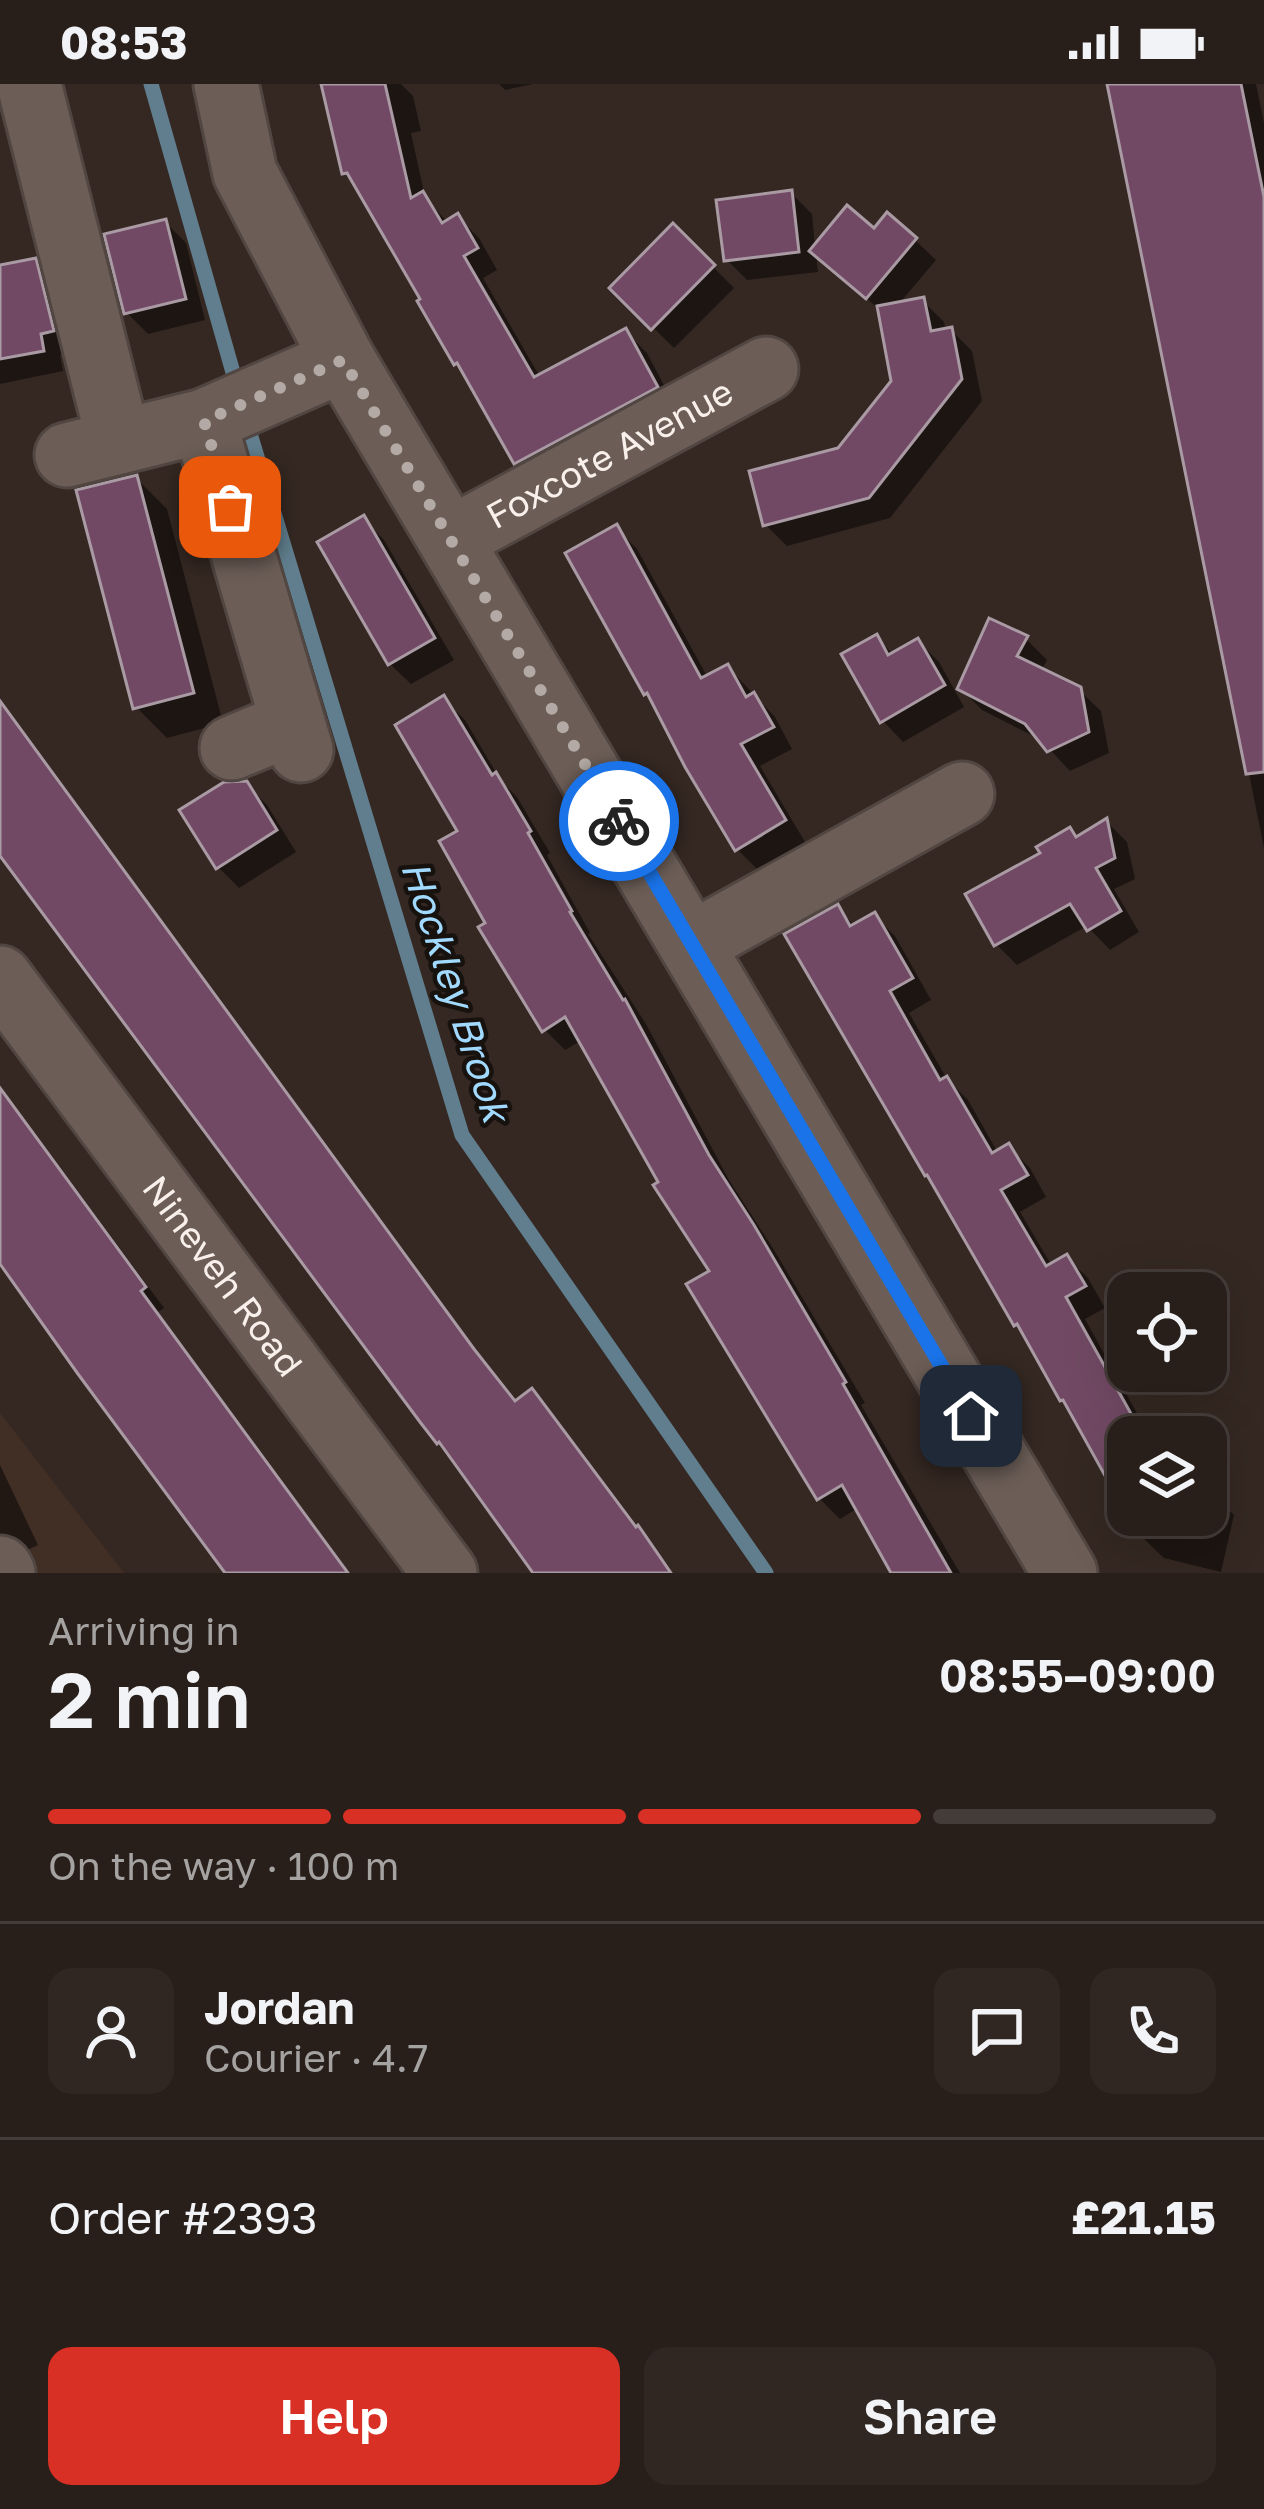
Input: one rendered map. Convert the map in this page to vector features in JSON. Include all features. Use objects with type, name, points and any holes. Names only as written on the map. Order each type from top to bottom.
[{"type":"street","points":[[29,84],[93,448],[204,421],[343,360]]},
{"type":"street","points":[[226,84],[245,173],[343,360],[1065,1573]]},
{"type":"street","name":"Foxcote Avenue","points":[[451,539],[766,369]]},
{"type":"street","points":[[204,421],[297,736],[232,748]]},
{"type":"street","points":[[692,944],[962,794]]},
{"type":"street","name":"Nineveh Road","points":[[0,979],[443,1572]]},
{"type":"shaded area","points":[[0,1413],[124,1573],[0,1573]]},
{"type":"building","points":[[321,84],[385,84],[411,198],[423,191],[442,223],[458,213],[478,248],[464,256],[534,377],[626,328],[658,387],[514,464],[347,173],[342,174]]},
{"type":"building","points":[[1107,84],[1241,84],[1264,197],[1264,772],[1246,774]]},
{"type":"building","points":[[792,190],[799,252],[724,261],[716,200]]},
{"type":"building","points":[[847,205],[874,228],[887,212],[917,238],[866,299],[809,251]]},
{"type":"building","points":[[166,219],[186,299],[124,314],[104,234]]},
{"type":"building","points":[[673,223],[715,265],[651,330],[609,288]]},
{"type":"building","points":[[36,258],[54,331],[41,334],[44,351],[0,359],[0,265]]},
{"type":"building","points":[[924,297],[931,331],[952,327],[962,379],[869,498],[763,526],[749,471],[838,448],[891,381],[877,306]]},
{"type":"building","points":[[137,475],[194,693],[133,709],[76,490]]},
{"type":"building","points":[[364,515],[435,638],[388,665],[317,542]]},
{"type":"building","points":[[617,524],[701,678],[728,664],[746,697],[754,692],[774,727],[741,744],[786,820],[735,851],[565,553]]},
{"type":"building","points":[[989,618],[1028,636],[1017,656],[1081,687],[1089,732],[1047,752],[1025,724],[957,689]]},
{"type":"building","points":[[877,634],[888,655],[918,638],[945,685],[880,723],[841,654]]},
{"type":"building","points":[[444,695],[531,831],[570,912],[846,1382],[951,1573],[891,1573],[842,1485],[817,1500],[686,1284],[709,1271],[653,1185],[658,1182],[565,1017],[542,1032],[478,927],[485,923],[439,841],[457,831],[395,725]]},
{"type":"building","points":[[0,701],[474,1349],[515,1401],[532,1388],[671,1573],[533,1573],[0,856]]},
{"type":"building","points":[[247,781],[277,830],[216,869],[179,810],[224,782]]},
{"type":"building","points":[[1107,818],[1115,858],[1096,868],[1121,911],[1087,931],[1070,904],[994,946],[965,894],[1040,853],[1036,847],[1070,827],[1076,837]]},
{"type":"building","points":[[838,904],[850,926],[875,912],[913,978],[890,991],[940,1080],[947,1076],[992,1153],[1009,1143],[1028,1175],[1001,1190],[1046,1266],[1067,1254],[1086,1286],[1066,1297],[1107,1371],[1107,1392],[1119,1392],[1132,1416],[1107,1416],[1107,1479],[1063,1400],[1017,1324],[1014,1326],[784,934]]},
{"type":"building","points":[[0,1088],[146,1287],[141,1291],[348,1573],[225,1573],[78,1374],[0,1264]]},
{"type":"waterway","name":"Hockley Brook","points":[[151,84],[236,383]]},
{"type":"waterway","name":"Hockley Brook","points":[[248,427],[462,1135],[766,1573]]},
{"type":"way so far","points":[[230,507],[204,421],[343,360],[619,821]]},
{"type":"route","points":[[619,821],[971,1416]]}]
